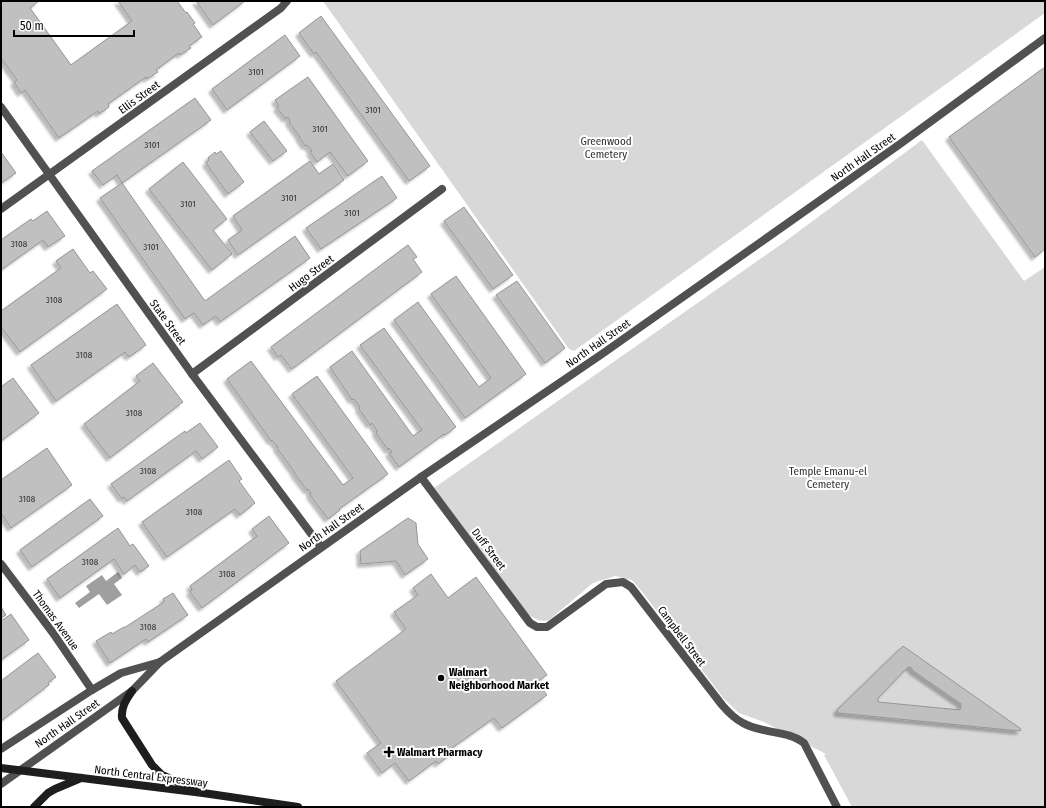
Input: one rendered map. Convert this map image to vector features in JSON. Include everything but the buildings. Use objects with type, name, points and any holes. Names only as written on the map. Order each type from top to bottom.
[{"type":"main road","points":[[132,691],[124,702],[121,713],[122,718],[152,765],[162,775],[203,793]]},
{"type":"main road","name":"North Central Expressway","points":[[1,768],[203,793],[298,807]]},
{"type":"main road","points":[[34,807],[55,788],[82,778]]},
{"type":"street","name":"Ellis Street","points":[[1,209],[281,8],[287,1]]},
{"type":"street","name":"North Hall Street","points":[[1,784],[132,691],[160,662],[421,477],[562,381],[894,148],[1045,38]]},
{"type":"street","name":"State Street","points":[[1,107],[192,374],[321,548]]},
{"type":"street","name":"Hugo Street","points":[[192,374],[442,189]]},
{"type":"street","name":"Duff Street","points":[[421,477],[530,623],[537,627],[543,628]]},
{"type":"street","name":"Thomas Avenue","points":[[1,564],[53,633],[92,690]]},
{"type":"street","name":"Campbell Street","points":[[543,628],[552,624],[606,584],[623,582],[631,587],[722,705],[733,716],[744,724],[798,738],[804,743],[837,807]]},
{"type":"street","name":"North Hall Street","points":[[1,749],[121,673],[160,662]]},
{"type":"green space","name":"Greenwood Cemetery","points":[[323,1],[1045,1],[1045,13],[574,351],[569,349]]},
{"type":"green space","name":"Temple Emanu-el Cemetery","points":[[922,140],[1024,281],[1045,267],[1045,807],[852,807],[824,755],[826,754],[764,722],[739,713],[724,699],[632,580],[615,576],[593,583],[549,620],[543,621],[535,619],[528,614],[434,488],[783,243]]},
{"type":"shaded area","points":[[118,572],[122,578],[114,584],[122,595],[107,605],[99,594],[79,608],[75,603],[90,592],[86,586],[102,575],[106,581]]},
{"type":"place","name":"Walmart Neighborhood Market","points":[[441,678]]},
{"type":"place","name":"Walmart Pharmacy","points":[[389,752]]}]
